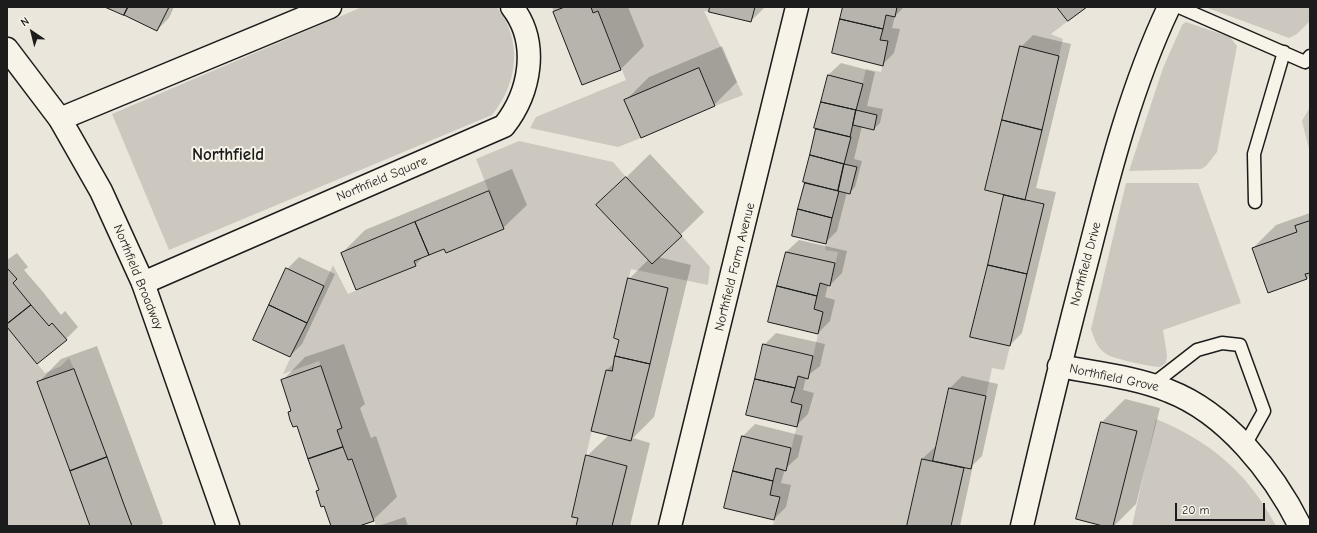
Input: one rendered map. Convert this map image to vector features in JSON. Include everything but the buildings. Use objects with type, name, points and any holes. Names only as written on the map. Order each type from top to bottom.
[{"type":"street","points":[[60,119],[330,7]]},
{"type":"street","name":"Northfield Square","points":[[143,283],[504,126],[519,103],[525,88],[528,71],[529,54],[526,38],[512,7]]},
{"type":"street","name":"Northfield Farm Avenue","points":[[670,526],[797,7]]},
{"type":"street","name":"Northfield Drive","points":[[1022,526],[1059,366],[1108,179],[1142,73],[1156,34],[1169,7]]},
{"type":"street","name":"Northfield Broadway","points":[[7,49],[60,119],[101,191],[143,283],[228,526]]},
{"type":"street","name":"Northfield Grove","points":[[1059,366],[1152,385],[1170,391],[1209,414],[1245,444],[1275,484],[1300,526]]},
{"type":"lane","points":[[1179,7],[1305,62],[1310,56]]},
{"type":"lane","points":[[1255,202],[1254,154],[1284,52]]},
{"type":"lane","points":[[1152,385],[1197,350],[1222,343],[1240,344],[1264,411],[1245,444]]},
{"type":"shaded area","points":[[362,7],[497,7],[511,34],[514,48],[514,62],[512,76],[507,89],[501,103],[492,115],[169,250],[112,114]]},
{"type":"shaded area","points":[[591,7],[710,7],[709,12],[704,11],[743,95],[715,106],[698,68],[625,100],[641,138],[618,147],[530,128],[536,117],[626,80],[598,11],[593,13]]},
{"type":"shaded area","points":[[897,7],[1057,7],[1068,21],[1051,34],[1063,39],[1059,56],[1020,47],[985,190],[1004,195],[971,337],[1010,346],[1004,370],[992,368],[986,396],[949,388],[933,461],[921,459],[907,526],[773,526],[780,497],[770,495],[776,468],[786,470],[802,405],[791,402],[798,376],[808,379],[823,312],[814,309],[820,283],[830,286],[838,252],[825,250],[826,244],[839,191],[850,194],[844,164],[853,125],[874,130],[877,115],[856,110],[866,69],[881,72],[888,42],[880,40],[886,15],[895,17]]},
{"type":"shaded area","points":[[1205,7],[1310,7],[1310,21],[1297,34],[1289,38]]},
{"type":"shaded area","points":[[1186,22],[1230,37],[1237,46],[1217,152],[1206,166],[1201,169],[1129,171],[1163,68],[1182,25]]},
{"type":"shaded area","points":[[1310,107],[1310,153],[1302,121]]},
{"type":"shaded area","points":[[519,141],[613,162],[626,177],[597,205],[652,264],[682,236],[710,267],[708,285],[631,269],[614,338],[619,340],[612,371],[606,370],[572,516],[578,518],[576,526],[376,526],[353,459],[348,460],[337,430],[342,427],[319,361],[283,374],[333,265],[348,294],[415,266],[414,261],[444,249],[446,253],[504,229],[476,159]]},
{"type":"shaded area","points":[[1126,183],[1198,183],[1241,303],[1163,330],[1167,355],[1166,363],[1160,367],[1119,359],[1108,355],[1099,347],[1091,329]]},
{"type":"shaded area","points":[[7,327],[45,373],[61,366],[69,358],[74,369],[37,382],[90,526],[7,526]]},
{"type":"shaded area","points":[[1156,419],[1194,438],[1226,461],[1253,490],[1276,526],[1132,526]]},
{"type":"district","name":"Northfield","points":[[228,155]]}]
